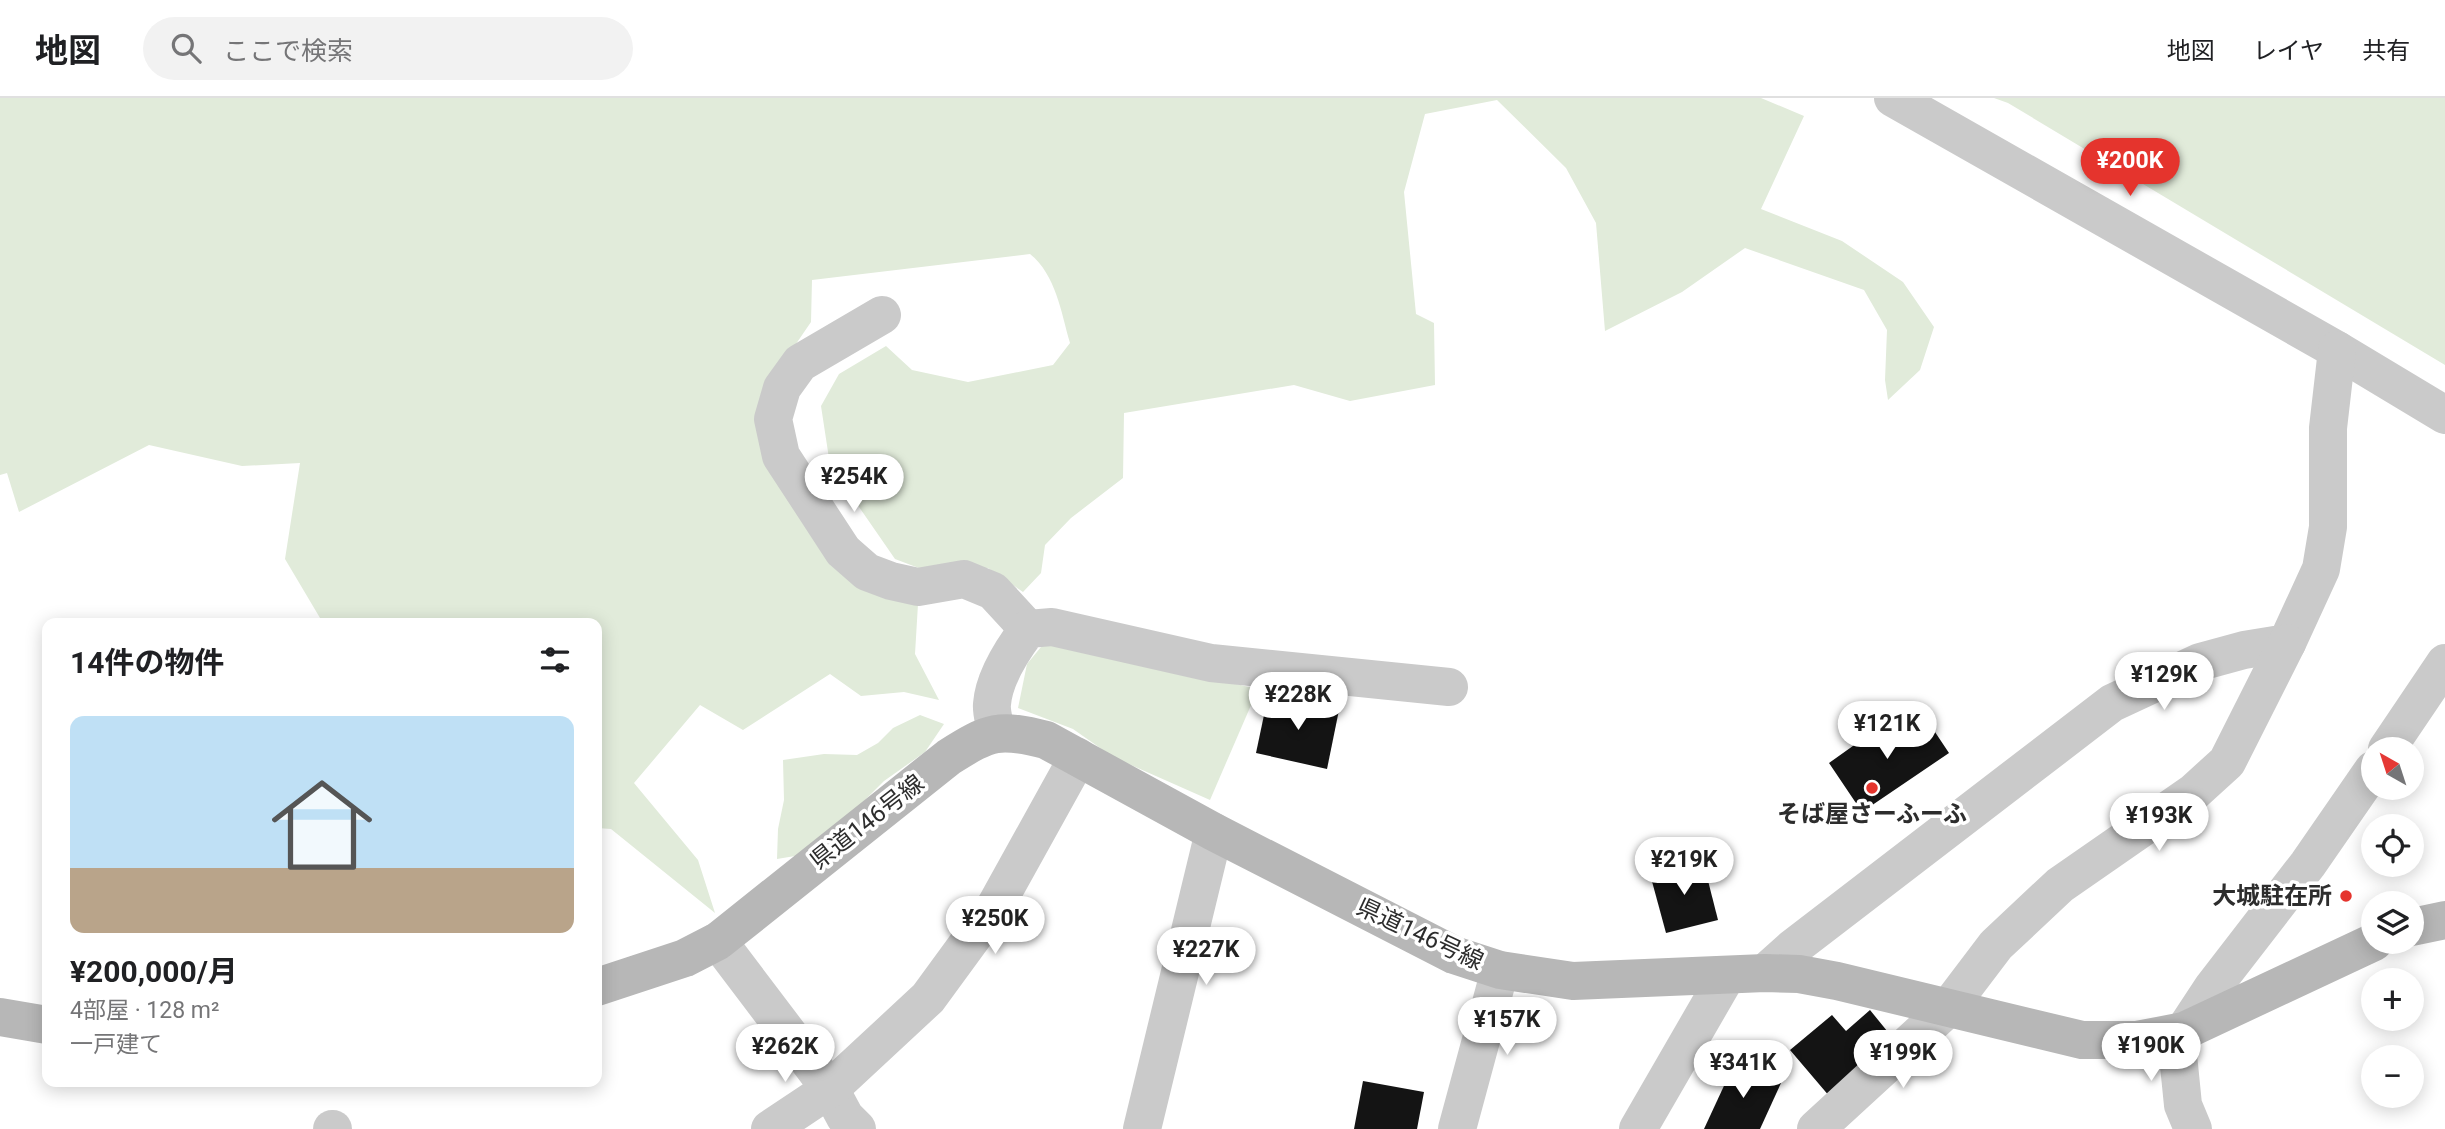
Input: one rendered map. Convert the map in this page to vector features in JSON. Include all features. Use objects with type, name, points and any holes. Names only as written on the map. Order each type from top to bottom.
[{"type":"main road","name":"県道146号線","points":[[602,984],[685,958],[718,941],[949,757],[996,732],[1023,734],[1046,740],[1214,832],[1454,955],[1500,970],[1573,981],[1799,974],[2082,1040],[2137,1040],[2184,1031],[2361,948]]},
{"type":"main road","points":[[2424,924],[2445,920]]},
{"type":"main road","points":[[0,1017],[42,1024]]},
{"type":"street","points":[[1893,98],[2337,350],[2445,415]]},
{"type":"street","points":[[882,315],[800,363],[782,388],[773,419],[781,456],[843,551],[867,572],[919,587],[964,579],[993,591],[1028,629]]},
{"type":"street","points":[[1816,1129],[1949,1007],[1996,945],[2060,885],[2194,792],[2227,762],[2287,643],[2320,569],[2328,527],[2328,428],[2337,350]]},
{"type":"street","points":[[996,732],[992,707],[995,687],[1017,644],[1028,629],[1052,627],[1210,663],[1449,687]]},
{"type":"street","points":[[1638,1129],[1746,974],[1794,947],[2112,703],[2200,662],[2244,650],[2287,643]]},
{"type":"street","points":[[2396,737],[2445,663]]},
{"type":"street","points":[[775,1127],[830,1089],[928,998],[996,905],[1078,757]]},
{"type":"street","points":[[2193,1129],[2183,1105],[2178,1055],[2184,1031],[2213,987],[2308,864],[2361,787]]},
{"type":"street","points":[[1142,1129],[1214,832]]},
{"type":"street","points":[[718,941],[830,1089],[845,1117],[857,1129]]},
{"type":"street","points":[[1457,1129],[1500,970]]},
{"type":"green space","points":[[0,98],[1761,98],[1804,116],[1761,209],[1842,241],[1903,282],[1934,327],[1920,370],[1888,400],[1885,380],[1887,330],[1864,290],[1745,248],[1682,292],[1605,331],[1596,223],[1566,168],[1497,100],[1425,114],[1404,192],[1416,314],[1434,323],[1435,385],[1350,401],[1294,385],[1124,413],[1123,478],[1071,518],[1045,545],[1041,573],[1023,592],[988,568],[932,573],[895,559],[830,465],[821,406],[839,374],[886,346],[912,370],[968,382],[1053,365],[1070,343],[1052,283],[1046,272],[1030,254],[812,280],[811,322],[774,376],[760,433],[918,604],[915,654],[939,700],[904,692],[861,696],[830,674],[743,730],[700,705],[634,783],[698,860],[715,913],[611,829],[602,828],[602,618],[320,618],[285,559],[300,463],[242,466],[149,445],[19,512],[7,473],[0,475]]},
{"type":"green space","points":[[1994,98],[2445,98],[2445,365],[2008,103]]},
{"type":"green space","points":[[1046,641],[1258,689],[1210,800],[1113,757],[1073,729],[1018,708],[1027,664]]},
{"type":"green space","points":[[920,715],[944,724],[925,752],[884,781],[849,816],[801,855],[777,859],[778,829],[784,800],[783,760],[824,754],[857,755],[878,743],[893,728]]},
{"type":"building","points":[[1268,696],[1339,710],[1327,769],[1256,753]]},
{"type":"building","name":"そば屋さーふーふ","points":[[1895,716],[1909,736],[1927,720],[1949,753],[1862,812],[1829,763]]},
{"type":"building","points":[[1703,861],[1718,920],[1666,933],[1650,874]]},
{"type":"building","points":[[1870,1010],[1896,1042],[1830,1097],[1790,1050],[1832,1015],[1846,1031]]},
{"type":"building","points":[[1735,1062],[1781,1083],[1760,1129],[1704,1129]]},
{"type":"building","points":[[1363,1081],[1424,1092],[1417,1129],[1354,1129]]},
{"type":"place","name":"そば屋さーふーふ","points":[[1872,788]]},
{"type":"place","name":"大城駐在所","points":[[2346,896]]}]
